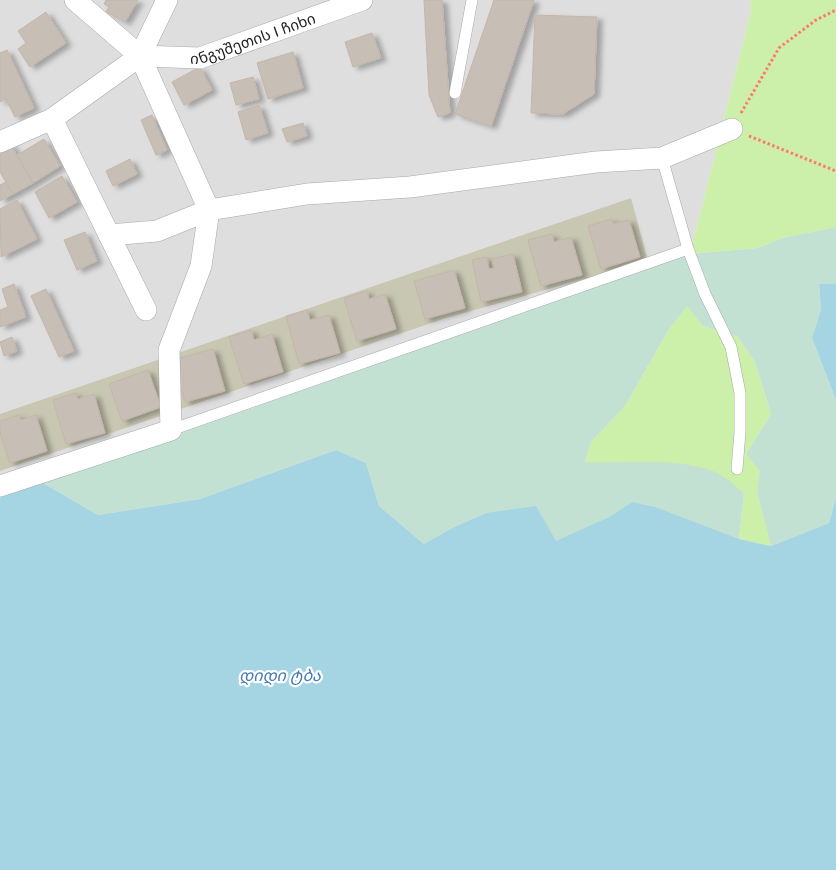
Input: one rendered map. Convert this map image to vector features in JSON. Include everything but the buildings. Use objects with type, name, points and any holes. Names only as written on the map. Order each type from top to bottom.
[{"type":"street","points":[[0,486],[171,430],[168,350],[201,266],[209,210],[140,56],[75,0]]},
{"type":"street","points":[[0,142],[52,119],[140,56],[167,0]]},
{"type":"street","name":"ინგუშეთის I ჩიხი","points":[[140,56],[200,58],[362,0]]},
{"type":"street","points":[[52,119],[146,310]]},
{"type":"street","points":[[109,235],[157,231],[209,210],[307,194],[410,187],[596,162],[662,158],[732,129]]},
{"type":"lane","points":[[455,93],[472,0]]},
{"type":"lane","points":[[662,158],[688,249],[705,294],[730,347],[740,393],[740,432],[737,469]]},
{"type":"lane","points":[[171,430],[688,249]]},
{"type":"path","points":[[836,10],[816,20],[779,48],[732,129],[836,171]]},
{"type":"shaded area","points":[[0,0],[750,0],[751,11],[690,254],[503,317],[332,380],[0,496]]},
{"type":"shaded area","points":[[631,198],[648,261],[446,318],[0,471],[0,414]]},
{"type":"shaded area","points":[[836,227],[836,284],[819,285],[821,309],[812,338],[836,400],[836,497],[829,523],[771,546],[757,491],[760,471],[746,454],[771,414],[755,362],[738,337],[703,326],[687,306],[669,329],[625,406],[591,442],[585,462],[683,464],[717,473],[744,493],[739,539],[632,502],[609,517],[556,542],[486,513],[452,528],[424,544],[379,506],[366,463],[336,450],[200,499],[98,515],[41,482],[332,380],[503,317],[690,254],[758,248],[782,238]]},
{"type":"green space","points":[[750,0],[836,0],[836,227],[782,238],[758,248],[690,254],[751,11]]},
{"type":"green space","points":[[687,305],[703,326],[738,337],[755,362],[771,414],[746,454],[761,471],[757,491],[771,546],[739,539],[744,493],[673,464],[585,463],[591,442],[625,406],[669,329]]},
{"type":"water","points":[[819,284],[836,284],[836,400],[812,338],[821,309]]},
{"type":"water","name":"დიდი ტბა","points":[[336,450],[366,463],[379,506],[424,544],[452,528],[486,513],[536,506],[556,541],[609,517],[632,502],[655,507],[739,539],[771,546],[829,523],[836,497],[836,870],[0,870],[0,496],[41,482],[98,515],[200,499]]}]
